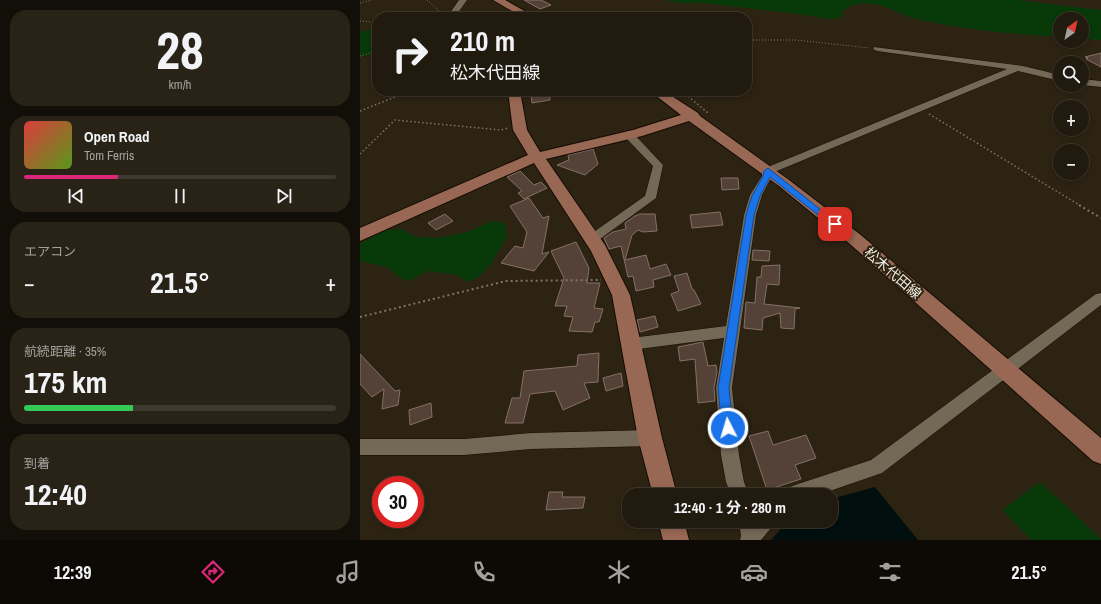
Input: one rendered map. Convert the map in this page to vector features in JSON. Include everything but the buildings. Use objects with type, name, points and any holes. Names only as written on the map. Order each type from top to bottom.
[{"type":"street","points":[[455,12],[463,0]]},
{"type":"street","points":[[498,0],[521,12]]},
{"type":"street","points":[[876,49],[1023,69],[1053,76]]},
{"type":"street","points":[[737,488],[730,454],[724,388],[750,215],[756,196],[767,176],[768,171],[1015,69]]},
{"type":"street","points":[[1089,83],[1101,84]]},
{"type":"street","points":[[515,96],[520,126],[526,141],[536,158],[599,249],[621,295],[650,438],[663,488]]},
{"type":"street","name":"松木代田線","points":[[665,96],[700,115],[856,240],[1101,453]]},
{"type":"street","points":[[360,235],[536,158],[629,135],[700,115]]},
{"type":"street","points":[[592,239],[650,198],[658,165],[629,135]]},
{"type":"street","points":[[812,488],[876,466],[1101,298]]},
{"type":"street","points":[[631,344],[732,331]]},
{"type":"street","points":[[360,447],[464,448],[531,441],[650,438]]},
{"type":"street","points":[[673,528],[676,540]]},
{"type":"path","points":[[360,3],[372,0]]},
{"type":"path","points":[[427,0],[440,12]]},
{"type":"path","points":[[360,21],[372,22]]},
{"type":"path","points":[[752,40],[796,40],[876,49]]},
{"type":"path","points":[[360,56],[372,52]]},
{"type":"path","points":[[360,111],[398,96]]},
{"type":"path","points":[[686,96],[700,115]]},
{"type":"path","points":[[919,108],[1101,218]]},
{"type":"path","points":[[360,154],[395,120],[501,130],[520,126]]},
{"type":"path","points":[[360,317],[506,281],[615,280]]},
{"type":"green space","points":[[666,0],[1017,0],[1101,10],[1101,40],[1089,39],[1089,12],[1053,12],[1053,36],[1006,33],[952,26],[917,19],[885,7],[869,3],[853,5],[842,12],[842,16],[837,19],[827,19],[800,14],[703,3],[679,3]]},
{"type":"green space","points":[[372,29],[372,54],[360,57],[360,32]]},
{"type":"green space","points":[[491,221],[505,223],[507,237],[486,270],[474,279],[467,282],[458,275],[428,271],[413,279],[405,281],[386,267],[360,261],[360,244],[386,230],[401,229],[416,237],[439,238],[468,232]]},
{"type":"green space","points":[[1040,482],[1101,540],[1031,540],[1002,510]]},
{"type":"shaded area","points":[[875,487],[918,540],[771,540],[782,528],[838,528],[838,497]]},
{"type":"route","points":[[728,428],[724,388],[750,215],[756,196],[767,176],[768,171],[835,224]]}]
